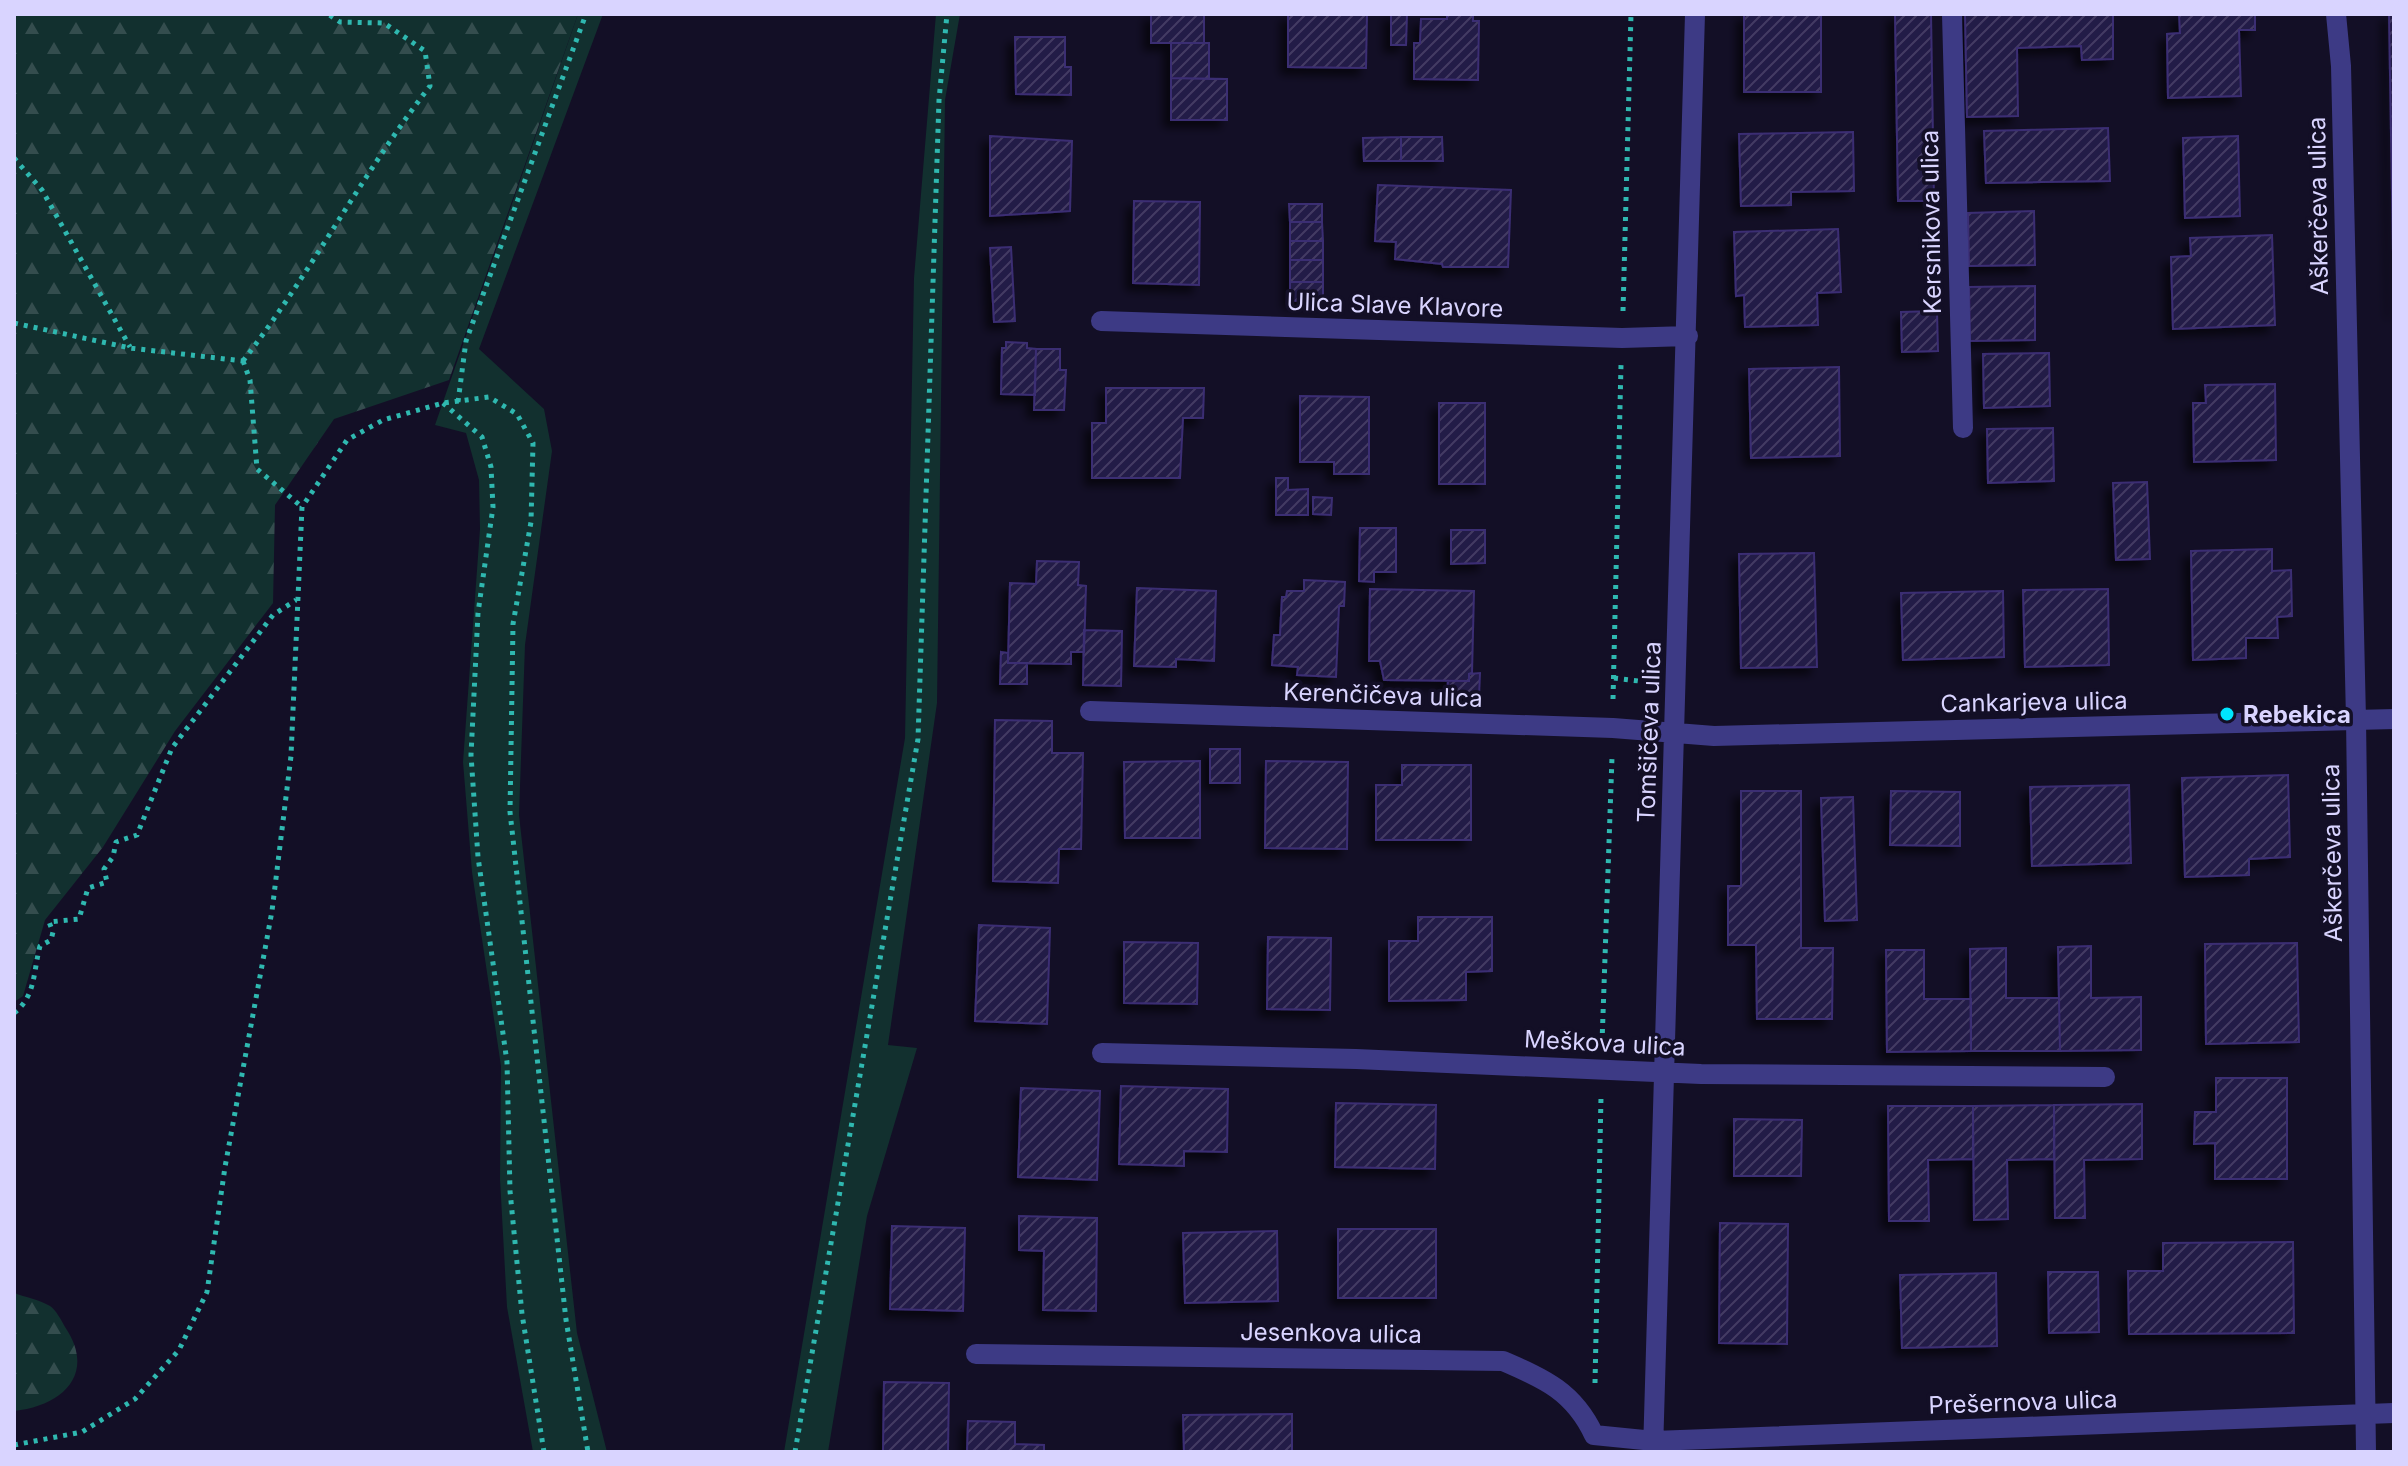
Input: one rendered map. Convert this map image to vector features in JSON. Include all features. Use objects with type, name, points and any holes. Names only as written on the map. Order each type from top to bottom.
[{"type":"street","name":"Tomšičeva ulica","points":[[1654,1447],[1662,1073],[1688,336],[1695,14]]},
{"type":"street","name":"Kersnikova ulica","points":[[1952,14],[1963,428]]},
{"type":"street","name":"Aškerčeva ulica","points":[[2336,14],[2342,112],[2356,719],[2366,1452]]},
{"type":"street","name":"Ulica Slave Klavore","points":[[1101,321],[1606,338],[1688,336]]},
{"type":"street","name":"Kerenčičeva ulica","points":[[1090,711],[1613,728],[1675,734]]},
{"type":"street","name":"Cankarjeva ulica","points":[[1675,734],[1714,736],[2394,719]]},
{"type":"street","name":"Meškova ulica","points":[[1102,1053],[1356,1059],[1662,1073],[2105,1077]]},
{"type":"street","name":"Jesenkova ulica","points":[[976,1354],[1503,1361],[1546,1379],[1583,1411],[1589,1444],[1654,1447]]},
{"type":"street","name":"Prešernova ulica","points":[[1654,1447],[2394,1413]]},
{"type":"path","points":[[243,361],[289,301],[400,125],[430,86],[425,51],[384,23],[340,22],[328,14]]},
{"type":"path","points":[[458,402],[466,341],[586,14]]},
{"type":"path","points":[[795,1452],[918,739],[939,100],[947,14]]},
{"type":"path","points":[[14,158],[42,190],[130,348]]},
{"type":"path","points":[[14,323],[130,348],[243,361]]},
{"type":"path","points":[[243,361],[250,380],[257,469],[302,507]]},
{"type":"path","points":[[14,1445],[82,1432],[135,1399],[179,1350],[207,1292],[225,1167],[272,911],[291,756],[302,507],[347,440],[383,420],[443,403],[489,397],[517,414],[533,443],[531,522],[513,624],[510,812],[566,1320],[588,1452]]},
{"type":"path","points":[[443,403],[482,437],[491,467],[493,507],[478,613],[471,755],[478,857],[507,1062],[510,1191],[522,1314],[544,1452]]},
{"type":"path","points":[[14,1013],[25,1004],[33,990],[32,978],[40,946],[51,940],[53,932],[49,922],[79,919],[88,888],[107,882],[104,869],[113,857],[116,842],[137,835],[172,748],[273,615],[297,599]]},
{"type":"path","points":[[1614,678],[1656,682]]},
{"type":"green space","points":[[14,14],[578,14],[449,380],[334,419],[275,505],[273,603],[175,731],[103,847],[45,920],[23,996],[14,1002]]},
{"type":"green space","points":[[578,14],[603,14],[479,349],[544,409],[552,451],[525,645],[519,815],[577,1333],[607,1452],[533,1452],[507,1307],[500,1179],[501,1066],[472,872],[463,762],[480,529],[479,480],[466,433],[435,425]]},
{"type":"green space","points":[[936,14],[960,14],[945,100],[937,703],[888,1045],[917,1048],[867,1216],[828,1452],[784,1452],[905,738],[914,278]]},
{"type":"green space","points":[[14,1293],[52,1308],[74,1344],[77,1359],[76,1373],[60,1395],[31,1408],[14,1411]]},
{"type":"building","points":[[1151,14],[1204,14],[1204,43],[1151,43]]},
{"type":"building","points":[[1288,14],[1367,14],[1366,68],[1288,67]]},
{"type":"building","points":[[1391,14],[1407,14],[1406,45],[1391,45]]},
{"type":"building","points":[[1447,14],[1473,14],[1473,21],[1479,21],[1478,80],[1414,79],[1414,43],[1420,43],[1421,19],[1447,19]]},
{"type":"building","points":[[1744,14],[1821,14],[1821,92],[1744,92]]},
{"type":"building","points":[[1895,14],[1931,14],[1934,201],[1898,201]]},
{"type":"building","points":[[1965,14],[2113,14],[2113,59],[2082,60],[2081,46],[2017,48],[2018,116],[1967,117]]},
{"type":"building","points":[[2179,14],[2255,14],[2255,30],[2239,30],[2241,96],[2168,98],[2167,34],[2180,33]]},
{"type":"building","points":[[2389,14],[2394,14],[2394,313]]},
{"type":"building","points":[[1015,37],[1065,37],[1065,67],[1071,67],[1071,95],[1016,94]]},
{"type":"building","points":[[1171,43],[1209,43],[1209,79],[1171,78]]},
{"type":"building","points":[[1171,78],[1227,79],[1227,120],[1171,120]]},
{"type":"building","points":[[2108,128],[2110,181],[1986,183],[1984,131]]},
{"type":"building","points":[[1853,132],[1854,191],[1791,192],[1791,205],[1741,206],[1739,134]]},
{"type":"building","points":[[990,136],[1072,141],[1070,211],[990,216]]},
{"type":"building","points":[[2238,136],[2240,216],[2185,218],[2183,138]]},
{"type":"building","points":[[1401,137],[1401,161],[1364,161],[1363,138]]},
{"type":"building","points":[[1401,137],[1442,137],[1443,161],[1401,161]]},
{"type":"building","points":[[1378,185],[1511,190],[1508,267],[1443,267],[1442,264],[1395,259],[1396,242],[1375,241]]},
{"type":"building","points":[[1134,201],[1200,202],[1199,285],[1133,283]]},
{"type":"building","points":[[1289,204],[1322,204],[1322,222],[1290,222]]},
{"type":"building","points":[[2034,211],[2035,265],[1969,266],[1968,213]]},
{"type":"building","points":[[1290,222],[1322,222],[1323,241],[1290,241]]},
{"type":"building","points":[[1838,229],[1841,292],[1817,293],[1818,325],[1745,327],[1744,295],[1736,296],[1734,232]]},
{"type":"building","points":[[2272,235],[2275,325],[2173,329],[2171,257],[2191,256],[2190,238]]},
{"type":"building","points":[[1290,241],[1323,241],[1323,260],[1290,260]]},
{"type":"building","points":[[1011,247],[1015,321],[994,322],[990,248]]},
{"type":"building","points":[[1290,260],[1323,260],[1323,282],[1290,282]]},
{"type":"building","points":[[1290,282],[1323,282],[1323,300],[1290,301]]},
{"type":"building","points":[[2035,286],[2035,340],[1970,341],[1969,287]]},
{"type":"building","points":[[1937,311],[1938,351],[1902,352],[1901,312]]},
{"type":"building","points":[[1006,342],[1027,343],[1027,348],[1036,349],[1035,395],[1001,394],[1002,348],[1006,348]]},
{"type":"building","points":[[1036,349],[1060,349],[1060,370],[1066,370],[1064,410],[1034,410]]},
{"type":"building","points":[[2049,353],[2050,406],[1984,408],[1983,354]]},
{"type":"building","points":[[1839,367],[1840,456],[1751,458],[1749,369]]},
{"type":"building","points":[[2275,384],[2276,460],[2194,462],[2193,403],[2206,403],[2205,385]]},
{"type":"building","points":[[1106,388],[1204,388],[1203,418],[1183,418],[1180,478],[1092,478],[1092,423],[1106,423]]},
{"type":"building","points":[[1300,396],[1369,397],[1369,474],[1334,474],[1334,462],[1300,462]]},
{"type":"building","points":[[1439,403],[1485,403],[1485,484],[1439,484]]},
{"type":"building","points":[[2053,428],[2054,481],[1988,483],[1987,429]]},
{"type":"building","points":[[1276,478],[1288,478],[1288,490],[1308,489],[1308,515],[1276,515]]},
{"type":"building","points":[[2147,482],[2150,559],[2116,560],[2113,483]]},
{"type":"building","points":[[1313,497],[1332,498],[1331,515],[1313,514]]},
{"type":"building","points":[[1360,528],[1396,528],[1396,572],[1374,572],[1374,582],[1359,581]]},
{"type":"building","points":[[1451,530],[1485,530],[1485,563],[1451,564]]},
{"type":"building","points":[[2272,549],[2272,571],[2291,570],[2292,616],[2277,617],[2278,638],[2246,638],[2246,658],[2193,660],[2191,551]]},
{"type":"building","points":[[1814,553],[1817,667],[1741,668],[1739,554]]},
{"type":"building","points":[[1037,561],[1079,562],[1078,585],[1086,586],[1084,652],[1071,652],[1071,664],[1008,663],[1010,583],[1036,584]]},
{"type":"building","points":[[1304,580],[1345,582],[1344,606],[1339,606],[1336,677],[1297,675],[1298,667],[1272,665],[1274,635],[1280,635],[1282,597],[1286,597],[1287,591],[1304,591]]},
{"type":"building","points":[[1137,588],[1216,591],[1214,661],[1176,659],[1176,667],[1134,666]]},
{"type":"building","points":[[1370,589],[1474,591],[1472,673],[1469,674],[1469,681],[1384,680],[1380,661],[1369,661]]},
{"type":"building","points":[[2108,589],[2109,665],[2025,667],[2023,590]]},
{"type":"building","points":[[2003,591],[2004,657],[1903,660],[1901,593]]},
{"type":"building","points":[[1084,630],[1122,631],[1121,686],[1083,685]]},
{"type":"building","points":[[1001,652],[1008,653],[1008,663],[1027,663],[1027,684],[1000,684]]},
{"type":"building","points":[[1480,673],[1479,697],[1447,696],[1448,681],[1469,681],[1469,674]]},
{"type":"building","points":[[995,720],[1052,721],[1052,753],[1083,753],[1081,849],[1059,849],[1058,883],[993,881]]},
{"type":"building","points":[[1210,749],[1240,749],[1240,783],[1210,783]]},
{"type":"building","points":[[1200,761],[1200,838],[1125,838],[1124,762]]},
{"type":"building","points":[[1266,761],[1348,762],[1347,849],[1265,848]]},
{"type":"building","points":[[1402,765],[1471,765],[1471,840],[1376,840],[1376,785],[1402,785]]},
{"type":"building","points":[[2288,775],[2290,857],[2249,859],[2249,875],[2185,877],[2182,778]]},
{"type":"building","points":[[2129,785],[2131,863],[2032,866],[2030,787]]},
{"type":"building","points":[[1741,791],[1801,791],[1801,948],[1833,948],[1832,1019],[1757,1019],[1756,945],[1728,945],[1728,886],[1741,886]]},
{"type":"building","points":[[1891,791],[1960,792],[1960,846],[1890,845]]},
{"type":"building","points":[[1853,797],[1857,920],[1825,921],[1821,798]]},
{"type":"building","points":[[1418,917],[1492,917],[1492,971],[1466,972],[1466,1000],[1389,1001],[1389,941],[1418,941]]},
{"type":"building","points":[[979,925],[1050,928],[1047,1024],[975,1021]]},
{"type":"building","points":[[1268,937],[1331,938],[1330,1010],[1267,1009]]},
{"type":"building","points":[[1124,942],[1198,943],[1197,1004],[1124,1003]]},
{"type":"building","points":[[2297,943],[2299,1042],[2206,1044],[2205,944]]},
{"type":"building","points":[[2091,946],[2091,998],[2141,997],[2141,1050],[2060,1051],[2058,947]]},
{"type":"building","points":[[2006,948],[2006,998],[2059,998],[2060,1051],[1971,1051],[1970,949]]},
{"type":"building","points":[[1886,950],[1924,950],[1924,999],[1971,999],[1971,1051],[1887,1052]]},
{"type":"building","points":[[2216,1078],[2287,1078],[2287,1179],[2215,1179],[2215,1143],[2194,1144],[2195,1112],[2216,1112]]},
{"type":"building","points":[[1121,1086],[1228,1089],[1227,1152],[1184,1151],[1184,1166],[1119,1164]]},
{"type":"building","points":[[1021,1088],[1100,1091],[1097,1180],[1018,1177]]},
{"type":"building","points":[[1336,1103],[1436,1105],[1435,1169],[1335,1167]]},
{"type":"building","points":[[2142,1104],[2142,1159],[2084,1160],[2085,1218],[2055,1218],[2054,1105]]},
{"type":"building","points":[[2054,1105],[2054,1159],[2007,1160],[2008,1219],[1974,1220],[1973,1106]]},
{"type":"building","points":[[1888,1106],[1973,1106],[1973,1159],[1928,1160],[1929,1221],[1889,1221]]},
{"type":"building","points":[[1734,1119],[1802,1120],[1801,1176],[1734,1176]]},
{"type":"building","points":[[1019,1216],[1097,1218],[1096,1311],[1043,1310],[1044,1251],[1019,1250]]},
{"type":"building","points":[[1720,1223],[1788,1224],[1787,1344],[1719,1343]]},
{"type":"building","points":[[892,1226],[965,1228],[963,1311],[890,1309]]},
{"type":"building","points":[[1338,1229],[1436,1229],[1436,1298],[1338,1298]]},
{"type":"building","points":[[1277,1231],[1278,1301],[1185,1303],[1183,1233]]},
{"type":"building","points":[[2293,1242],[2294,1333],[2129,1334],[2128,1271],[2163,1271],[2163,1243]]},
{"type":"building","points":[[2048,1272],[2098,1272],[2099,1332],[2049,1333]]},
{"type":"building","points":[[1996,1273],[1997,1346],[1902,1348],[1900,1275]]},
{"type":"building","points":[[884,1382],[949,1383],[948,1452],[883,1452]]},
{"type":"building","points":[[1292,1414],[1292,1452],[1184,1452],[1183,1415]]},
{"type":"building","points":[[968,1421],[1015,1422],[1015,1444],[1044,1445],[1044,1452],[967,1452]]},
{"type":"place","name":"Rebekica","points":[[2227,714]]}]
